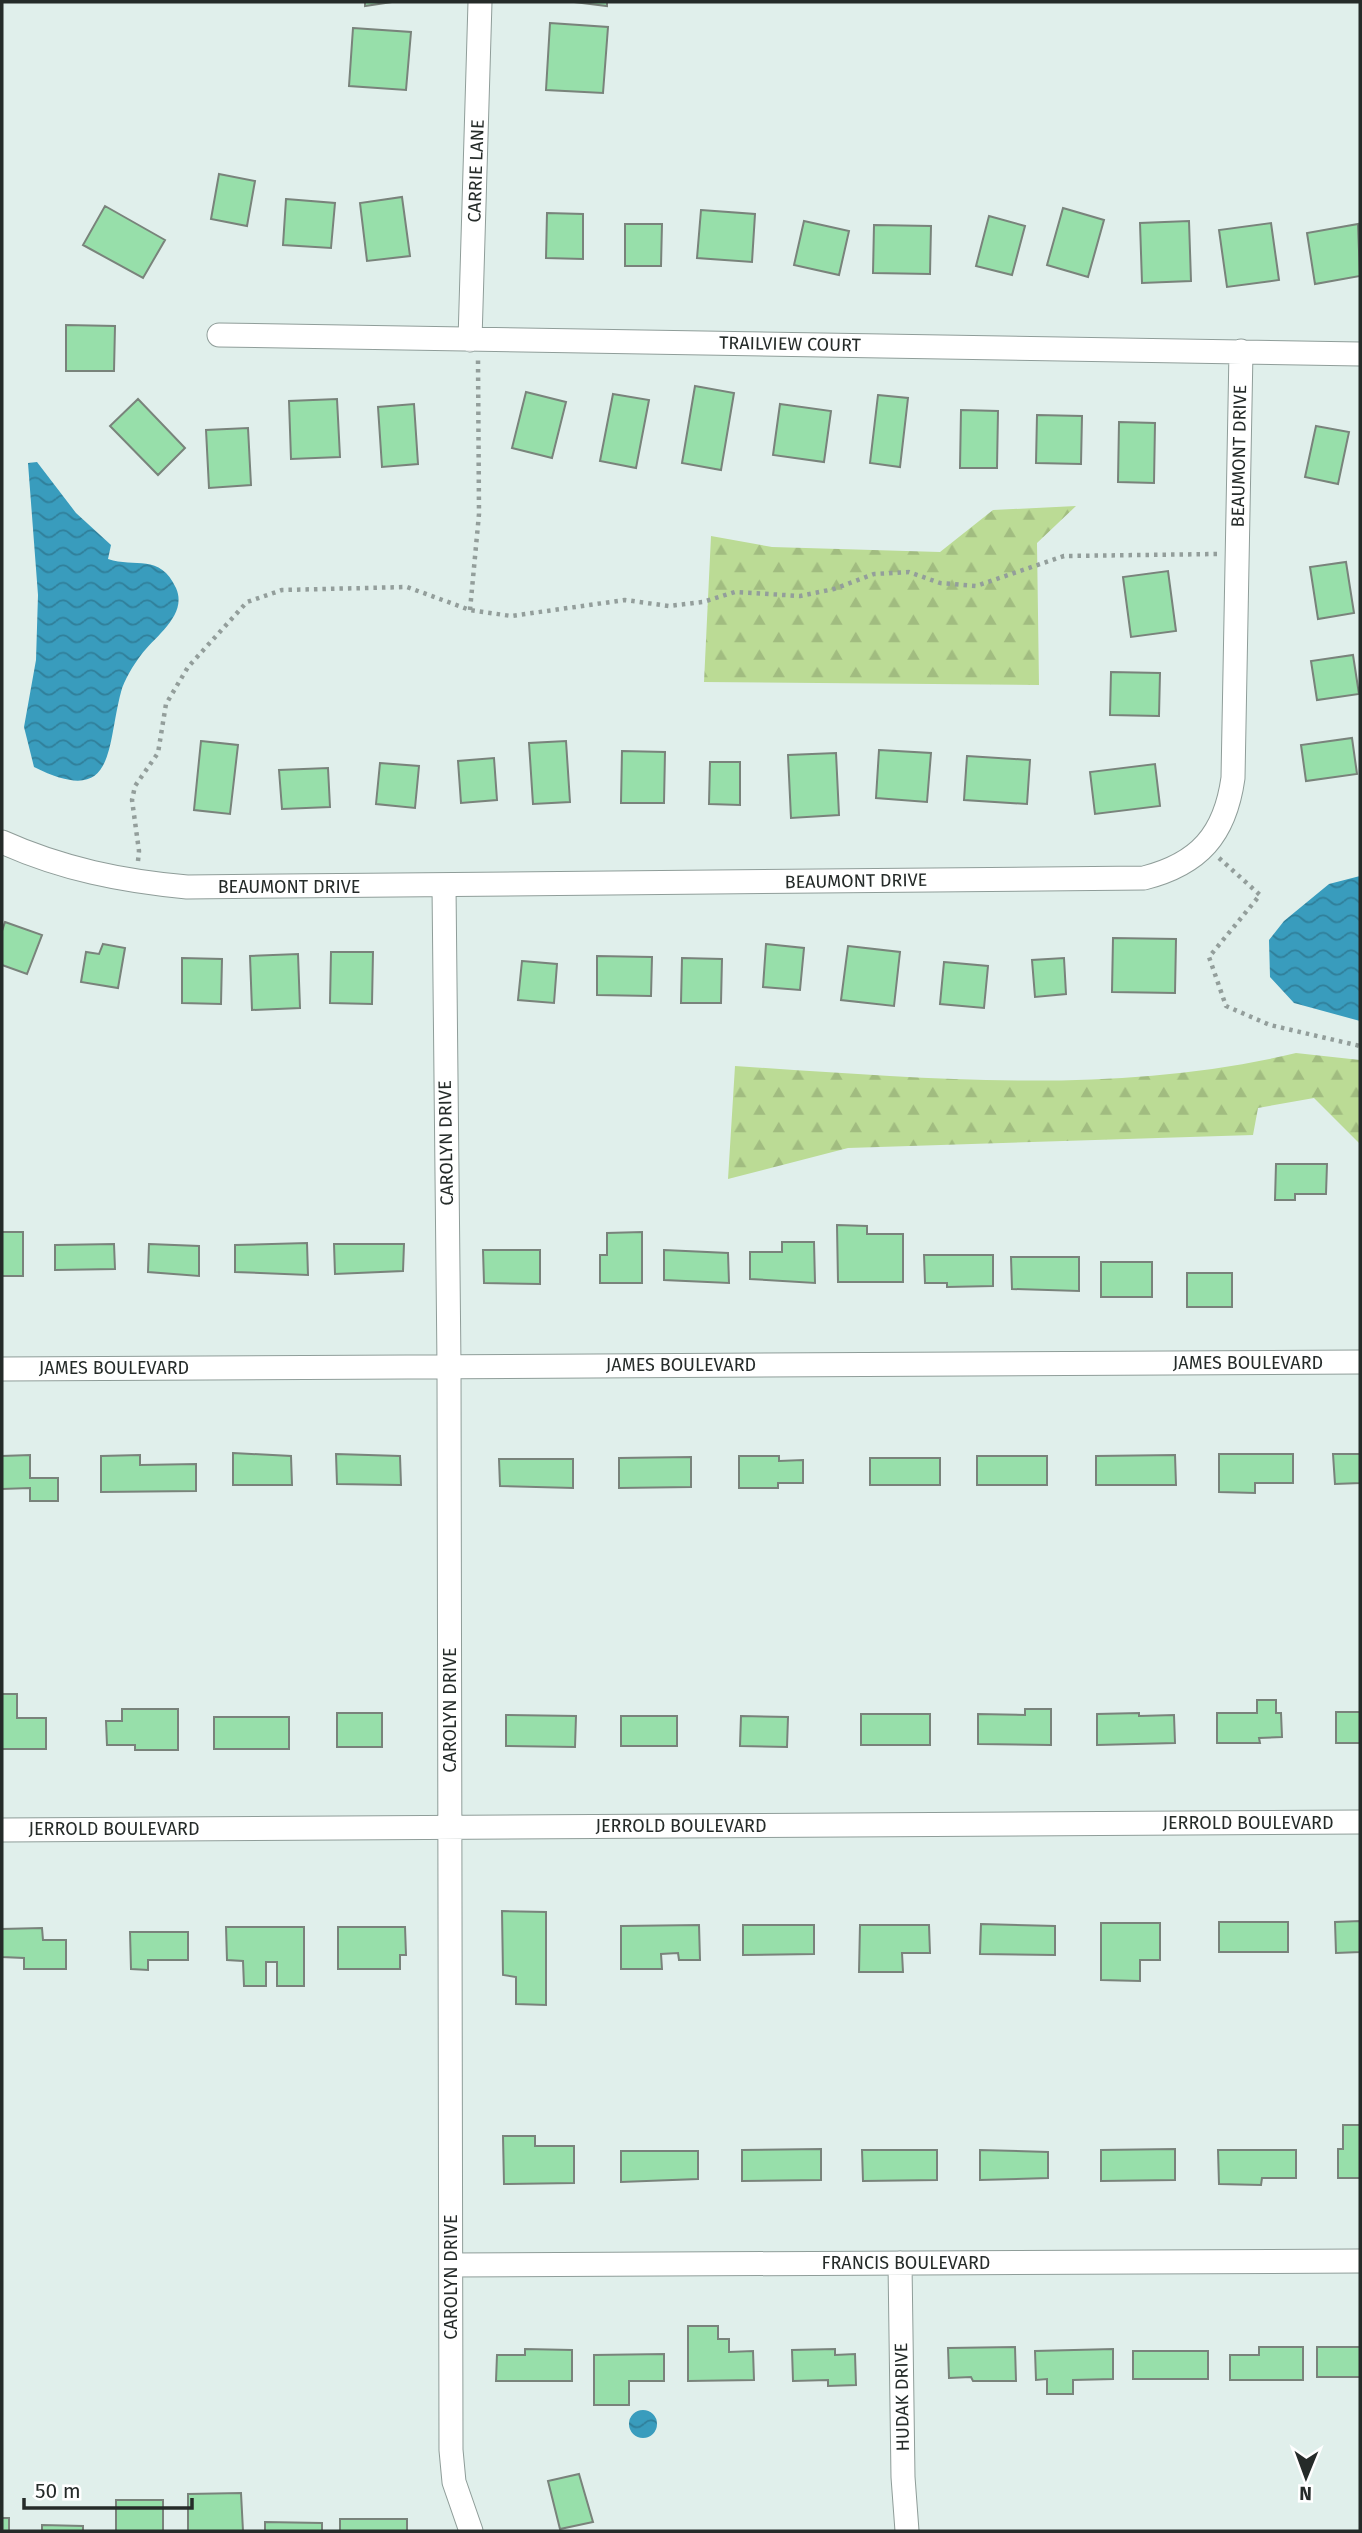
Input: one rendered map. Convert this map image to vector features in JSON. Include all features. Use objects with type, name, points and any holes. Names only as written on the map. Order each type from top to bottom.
[{"type":"street","name":"CARRIE LANE","points":[[475,340],[480,2]]},
{"type":"street","name":"TRAILVIEW COURT","points":[[219,335],[1360,354]]},
{"type":"street","name":"BEAUMONT DRIVE","points":[[2,842],[81,871],[134,882],[187,887],[1144,878],[1166,873],[1187,862],[1206,846],[1220,825],[1230,802],[1233,778],[1241,351]]},
{"type":"street","name":"CAROLYN DRIVE","points":[[444,886],[454,2482],[471,2531]]},
{"type":"street","name":"JAMES BOULEVARD","points":[[2,1368],[1360,1362]]},
{"type":"street","name":"JERROLD BOULEVARD","points":[[2,1830],[1360,1822]]},
{"type":"street","name":"FRANCIS BOULEVARD","points":[[451,2265],[1360,2261]]},
{"type":"street","name":"HUDAK DRIVE","points":[[900,2263],[903,2477],[908,2531]]},
{"type":"path","points":[[470,610],[479,514],[475,340]]},
{"type":"path","points":[[134,882],[139,851],[132,800],[135,786],[158,753],[166,704],[188,667],[247,602],[282,590],[407,587],[470,610],[510,616],[625,600],[669,606],[703,602],[735,592],[800,596],[834,589],[874,574],[909,572],[940,583],[976,586],[1064,556],[1237,554]]},
{"type":"path","points":[[1206,846],[1260,895],[1209,957],[1226,1006],[1269,1025],[1360,1046]]},
{"type":"green space","points":[[1076,506],[1037,543],[1039,685],[704,682],[711,536],[772,547],[940,552],[993,510]]},
{"type":"green space","points":[[1296,1053],[1360,1060],[1360,1144],[1314,1098],[1258,1108],[1253,1135],[848,1148],[728,1179],[735,1066],[946,1079],[1087,1080],[1227,1067]]},
{"type":"water","points":[[37,462],[76,513],[111,545],[108,559],[155,566],[170,577],[179,598],[174,616],[138,659],[124,682],[109,752],[103,766],[94,776],[80,781],[61,778],[34,767],[24,727],[36,660],[38,595],[28,463]]},
{"type":"water","points":[[1360,876],[1360,1021],[1294,1003],[1270,977],[1269,940],[1284,921],[1329,884]]},
{"type":"water","points":[[643,2410],[653,2414],[657,2424],[653,2434],[643,2438],[633,2434],[629,2424],[633,2414]]},
{"type":"building","points":[[365,2],[392,2],[365,6]]},
{"type":"building","points":[[574,2],[607,2],[607,6]]},
{"type":"building","points":[[550,23],[608,27],[603,93],[546,90]]},
{"type":"building","points":[[353,28],[411,32],[406,90],[349,86]]},
{"type":"building","points":[[219,174],[255,181],[247,226],[211,219]]},
{"type":"building","points":[[402,197],[410,256],[367,261],[360,203]]},
{"type":"building","points":[[286,199],[335,203],[331,248],[283,245]]},
{"type":"building","points":[[105,206],[165,240],[143,278],[83,245]]},
{"type":"building","points":[[1063,208],[1104,220],[1088,277],[1047,265]]},
{"type":"building","points":[[701,210],[755,214],[752,262],[697,258]]},
{"type":"building","points":[[547,213],[583,214],[583,259],[546,258]]},
{"type":"building","points":[[989,216],[1025,226],[1012,275],[976,266]]},
{"type":"building","points":[[804,221],[849,231],[839,275],[794,265]]},
{"type":"building","points":[[1189,221],[1191,281],[1142,283],[1140,223]]},
{"type":"building","points":[[1271,223],[1279,280],[1227,287],[1219,230]]},
{"type":"building","points":[[625,224],[662,224],[661,266],[625,266]]},
{"type":"building","points":[[1358,224],[1360,276],[1315,284],[1307,233]]},
{"type":"building","points":[[874,225],[931,226],[930,274],[873,273]]},
{"type":"building","points":[[66,325],[115,326],[114,371],[66,371]]},
{"type":"building","points":[[695,386],[734,393],[721,470],[682,463]]},
{"type":"building","points":[[526,392],[566,402],[552,458],[512,448]]},
{"type":"building","points":[[613,394],[649,400],[636,468],[600,461]]},
{"type":"building","points":[[878,395],[908,398],[900,467],[870,463]]},
{"type":"building","points":[[138,399],[185,448],[158,475],[110,426]]},
{"type":"building","points":[[337,399],[340,457],[291,459],[289,401]]},
{"type":"building","points":[[414,404],[418,464],[382,467],[378,407]]},
{"type":"building","points":[[780,404],[831,411],[824,462],[773,455]]},
{"type":"building","points":[[961,410],[998,411],[997,468],[960,468]]},
{"type":"building","points":[[1037,415],[1082,416],[1081,464],[1036,463]]},
{"type":"building","points":[[1119,422],[1155,423],[1154,483],[1118,482]]},
{"type":"building","points":[[1316,426],[1349,432],[1338,484],[1305,477]]},
{"type":"building","points":[[248,428],[251,485],[209,488],[206,430]]},
{"type":"building","points":[[1346,562],[1354,613],[1318,619],[1310,567]]},
{"type":"building","points":[[1168,571],[1176,631],[1131,637],[1123,577]]},
{"type":"building","points":[[1353,655],[1359,694],[1317,700],[1311,661]]},
{"type":"building","points":[[1111,672],[1160,673],[1159,716],[1110,715]]},
{"type":"building","points":[[1352,738],[1357,774],[1306,781],[1301,745]]},
{"type":"building","points":[[201,741],[238,745],[230,814],[194,810]]},
{"type":"building","points":[[566,741],[570,802],[533,804],[529,743]]},
{"type":"building","points":[[879,750],[931,753],[927,802],[876,798]]},
{"type":"building","points":[[622,751],[665,752],[664,803],[621,803]]},
{"type":"building","points":[[836,753],[839,815],[791,818],[788,755]]},
{"type":"building","points":[[967,756],[1030,760],[1027,804],[964,800]]},
{"type":"building","points":[[494,758],[497,800],[461,803],[458,761]]},
{"type":"building","points":[[710,762],[740,762],[740,805],[709,804]]},
{"type":"building","points":[[380,763],[419,766],[415,808],[376,804]]},
{"type":"building","points":[[1155,764],[1160,806],[1095,814],[1090,772]]},
{"type":"building","points":[[328,768],[330,807],[282,809],[279,770]]},
{"type":"building","points":[[5,922],[42,935],[27,974],[2,965],[2,931]]},
{"type":"building","points":[[1113,938],[1176,939],[1175,993],[1112,992]]},
{"type":"building","points":[[103,944],[125,948],[118,988],[81,982],[86,952],[99,954]]},
{"type":"building","points":[[766,944],[804,948],[800,990],[763,987]]},
{"type":"building","points":[[848,946],[900,952],[894,1006],[841,1000]]},
{"type":"building","points":[[331,952],[373,952],[372,1004],[330,1003]]},
{"type":"building","points":[[298,954],[300,1008],[252,1010],[250,956]]},
{"type":"building","points":[[597,956],[652,957],[651,996],[597,995]]},
{"type":"building","points":[[182,958],[222,959],[221,1004],[182,1003]]},
{"type":"building","points":[[682,958],[722,959],[721,1003],[681,1003]]},
{"type":"building","points":[[1064,958],[1066,994],[1035,997],[1032,960]]},
{"type":"building","points":[[522,961],[557,964],[554,1003],[518,1000]]},
{"type":"building","points":[[944,962],[988,966],[984,1008],[940,1004]]},
{"type":"building","points":[[1276,1164],[1327,1164],[1326,1194],[1295,1194],[1295,1200],[1275,1200]]},
{"type":"building","points":[[837,1225],[867,1226],[867,1234],[903,1234],[903,1282],[838,1282]]},
{"type":"building","points":[[2,1232],[23,1232],[23,1276],[2,1276]]},
{"type":"building","points":[[642,1232],[642,1283],[600,1283],[600,1255],[607,1255],[607,1233]]},
{"type":"building","points":[[782,1242],[814,1242],[815,1283],[750,1279],[750,1252],[782,1252]]},
{"type":"building","points":[[307,1243],[308,1275],[235,1272],[235,1245]]},
{"type":"building","points":[[114,1244],[115,1269],[55,1270],[55,1245]]},
{"type":"building","points":[[149,1244],[199,1246],[199,1276],[148,1272]]},
{"type":"building","points":[[334,1244],[404,1244],[403,1271],[335,1274]]},
{"type":"building","points":[[483,1250],[540,1250],[540,1284],[484,1283]]},
{"type":"building","points":[[664,1250],[728,1253],[729,1283],[664,1280]]},
{"type":"building","points":[[924,1255],[993,1255],[993,1286],[947,1287],[947,1283],[925,1283]]},
{"type":"building","points":[[1011,1257],[1079,1257],[1079,1291],[1012,1289]]},
{"type":"building","points":[[1101,1262],[1152,1262],[1152,1297],[1101,1297]]},
{"type":"building","points":[[1187,1273],[1232,1273],[1232,1307],[1187,1307]]},
{"type":"building","points":[[233,1453],[291,1456],[292,1485],[233,1485]]},
{"type":"building","points":[[336,1454],[400,1456],[401,1485],[337,1484]]},
{"type":"building","points":[[1219,1454],[1293,1454],[1293,1483],[1255,1483],[1255,1493],[1219,1492]]},
{"type":"building","points":[[1333,1454],[1360,1454],[1360,1483],[1335,1484]]},
{"type":"building","points":[[30,1455],[30,1478],[58,1478],[58,1501],[30,1501],[30,1488],[2,1489],[2,1456]]},
{"type":"building","points":[[140,1455],[140,1465],[196,1464],[196,1491],[101,1492],[101,1456]]},
{"type":"building","points":[[1175,1455],[1176,1485],[1096,1485],[1096,1456]]},
{"type":"building","points":[[739,1456],[779,1456],[779,1461],[803,1460],[803,1483],[778,1483],[778,1488],[739,1488]]},
{"type":"building","points":[[977,1456],[1047,1456],[1047,1485],[977,1485]]},
{"type":"building","points":[[691,1457],[691,1487],[619,1488],[619,1458]]},
{"type":"building","points":[[870,1458],[940,1458],[940,1485],[870,1485]]},
{"type":"building","points":[[499,1459],[573,1459],[573,1488],[500,1486]]},
{"type":"building","points":[[2,1694],[17,1694],[17,1718],[46,1718],[46,1749],[2,1749]]},
{"type":"building","points":[[1257,1700],[1276,1700],[1276,1713],[1281,1713],[1282,1737],[1259,1738],[1260,1743],[1217,1743],[1217,1713],[1257,1713]]},
{"type":"building","points":[[122,1709],[178,1709],[178,1750],[135,1750],[135,1745],[107,1745],[106,1721],[122,1721]]},
{"type":"building","points":[[1025,1709],[1051,1709],[1051,1745],[978,1744],[978,1714],[1025,1715]]},
{"type":"building","points":[[1336,1712],[1360,1712],[1360,1743],[1336,1743]]},
{"type":"building","points":[[337,1713],[382,1713],[382,1747],[337,1747]]},
{"type":"building","points":[[1139,1713],[1139,1716],[1174,1715],[1175,1743],[1097,1745],[1097,1714]]},
{"type":"building","points":[[861,1714],[930,1714],[930,1745],[861,1745]]},
{"type":"building","points":[[506,1715],[576,1716],[575,1747],[506,1746]]},
{"type":"building","points":[[621,1716],[677,1716],[677,1746],[621,1746]]},
{"type":"building","points":[[741,1716],[788,1717],[787,1747],[740,1746]]},
{"type":"building","points":[[214,1717],[289,1717],[289,1749],[214,1749]]},
{"type":"building","points":[[502,1911],[546,1912],[546,2005],[516,2004],[516,1977],[503,1975]]},
{"type":"building","points":[[1360,1921],[1360,1952],[1336,1953],[1335,1922]]},
{"type":"building","points":[[1219,1922],[1288,1922],[1288,1952],[1219,1952]]},
{"type":"building","points":[[1101,1923],[1160,1923],[1160,1960],[1140,1960],[1140,1981],[1101,1980]]},
{"type":"building","points":[[981,1924],[1055,1926],[1055,1955],[980,1954]]},
{"type":"building","points":[[699,1925],[700,1960],[679,1960],[678,1953],[661,1954],[662,1969],[621,1969],[621,1926]]},
{"type":"building","points":[[743,1925],[814,1925],[814,1954],[743,1955]]},
{"type":"building","points":[[860,1925],[929,1925],[930,1953],[902,1953],[903,1972],[859,1972]]},
{"type":"building","points":[[226,1927],[304,1927],[304,1986],[277,1986],[277,1962],[266,1962],[266,1986],[244,1986],[243,1961],[227,1960]]},
{"type":"building","points":[[338,1927],[405,1927],[406,1955],[400,1955],[400,1969],[338,1969]]},
{"type":"building","points":[[42,1928],[43,1940],[66,1940],[66,1969],[24,1969],[24,1958],[2,1957],[2,1929]]},
{"type":"building","points":[[130,1932],[188,1932],[188,1960],[148,1960],[148,1970],[131,1969]]},
{"type":"building","points":[[1343,2125],[1360,2125],[1360,2178],[1338,2178],[1338,2149],[1343,2149]]},
{"type":"building","points":[[503,2136],[535,2136],[535,2146],[574,2146],[574,2183],[504,2184]]},
{"type":"building","points":[[821,2149],[821,2180],[742,2181],[742,2150]]},
{"type":"building","points":[[1175,2149],[1175,2180],[1101,2181],[1101,2150]]},
{"type":"building","points":[[862,2150],[937,2150],[937,2180],[863,2181]]},
{"type":"building","points":[[980,2150],[1048,2152],[1048,2178],[980,2180]]},
{"type":"building","points":[[1218,2150],[1296,2150],[1296,2178],[1262,2178],[1261,2185],[1219,2184]]},
{"type":"building","points":[[621,2151],[698,2151],[698,2179],[621,2182]]},
{"type":"building","points":[[688,2326],[718,2326],[718,2339],[729,2339],[729,2352],[753,2351],[754,2380],[688,2381]]},
{"type":"building","points":[[1015,2347],[1016,2381],[949,2378],[948,2348]]},
{"type":"building","points":[[1259,2347],[1303,2347],[1303,2380],[1230,2380],[1230,2355],[1259,2355]]},
{"type":"building","points":[[1317,2347],[1360,2347],[1360,2377],[1317,2377]]},
{"type":"building","points":[[525,2349],[572,2350],[572,2381],[496,2381],[497,2355],[525,2355]]},
{"type":"building","points":[[835,2349],[835,2355],[855,2354],[856,2385],[828,2386],[828,2380],[793,2381],[792,2350]]},
{"type":"building","points":[[1113,2349],[1113,2379],[1073,2380],[1073,2394],[1047,2394],[1047,2379],[1036,2380],[1035,2351]]},
{"type":"building","points":[[1133,2351],[1208,2351],[1208,2379],[1133,2379]]},
{"type":"building","points":[[664,2354],[664,2381],[629,2381],[629,2405],[594,2405],[594,2355]]},
{"type":"building","points":[[579,2474],[593,2522],[560,2529],[548,2481]]},
{"type":"building","points":[[241,2493],[243,2531],[188,2531],[188,2494]]},
{"type":"building","points":[[116,2500],[163,2500],[163,2531],[116,2531]]},
{"type":"building","points":[[2,2518],[9,2518],[9,2531],[2,2531]]},
{"type":"building","points":[[340,2519],[407,2519],[407,2531],[340,2531]]},
{"type":"building","points":[[265,2522],[322,2523],[322,2531],[265,2531]]},
{"type":"building","points":[[42,2525],[83,2526],[83,2531],[42,2531]]}]
